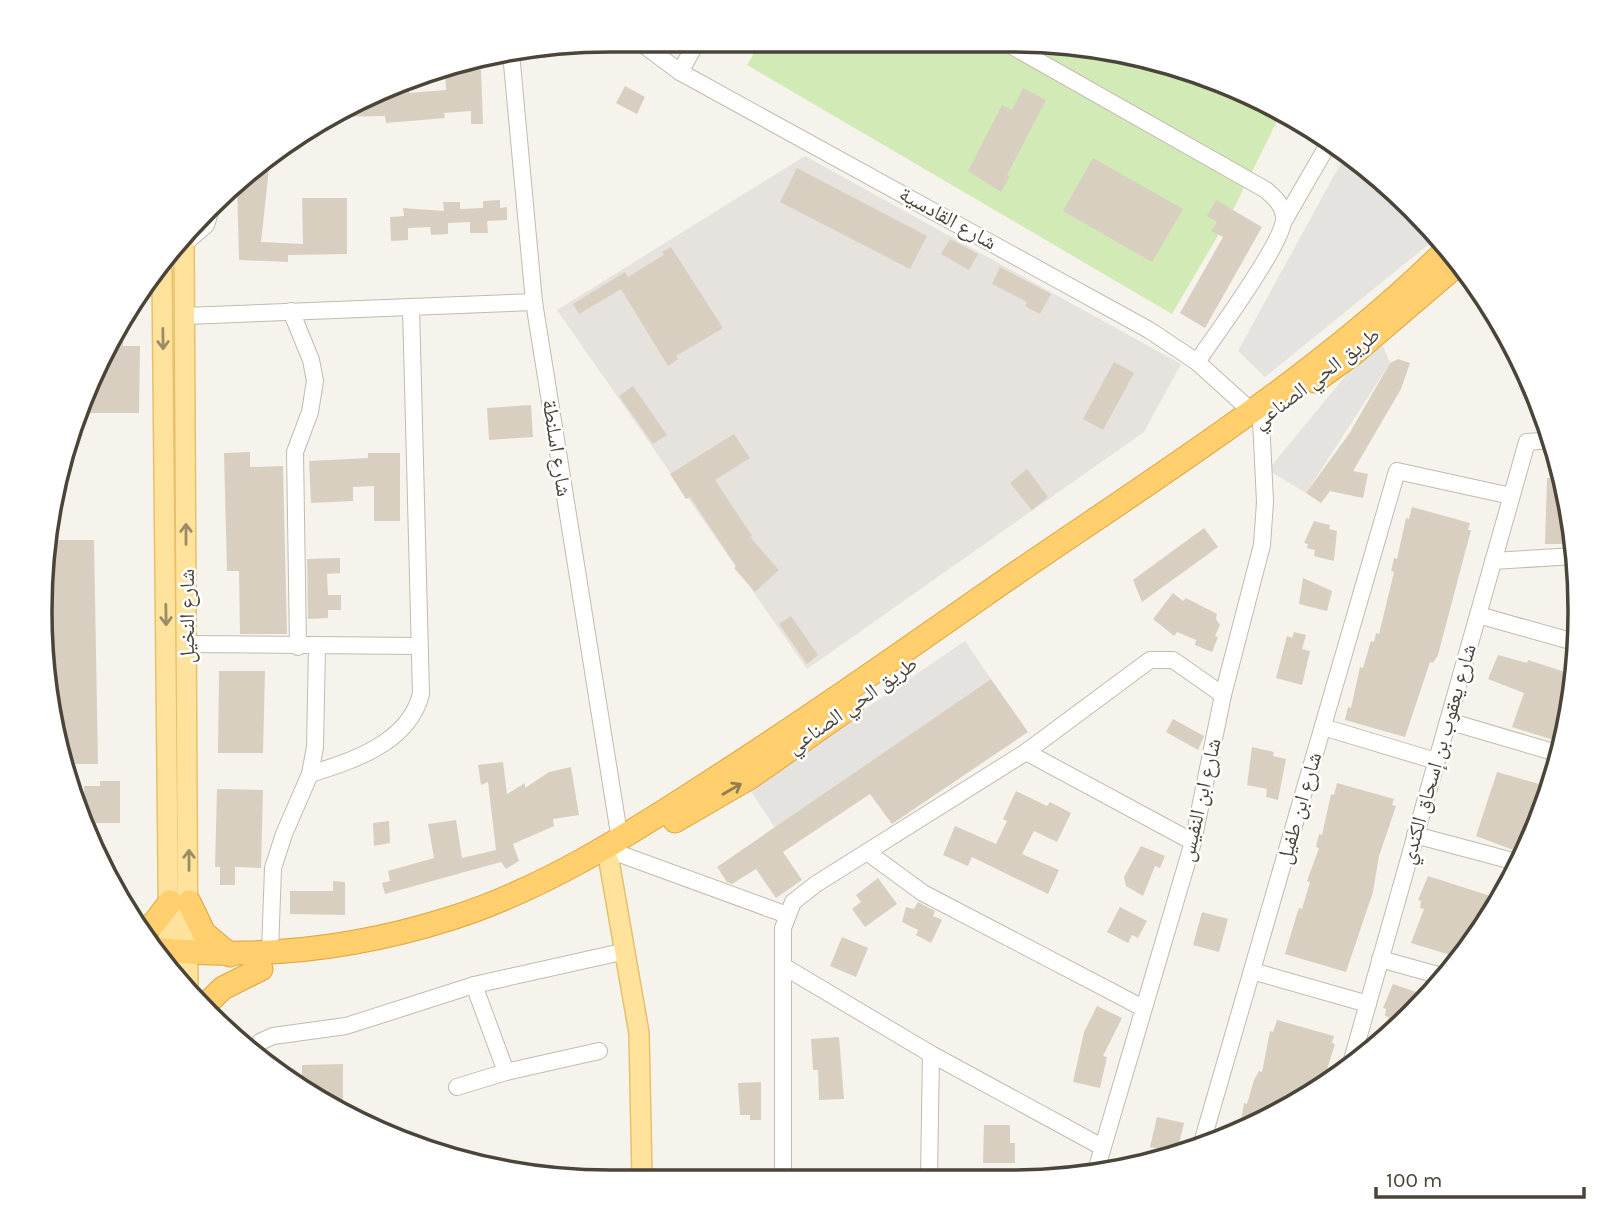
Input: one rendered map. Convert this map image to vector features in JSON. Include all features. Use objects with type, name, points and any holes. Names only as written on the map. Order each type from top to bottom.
[{"type":"highway","name":"طريق الحي الصناعي","points":[[1255,415],[1372,317],[1440,255]]},
{"type":"highway","name":"طريق الحي الصناعي","points":[[175,960],[322,962],[388,949],[462,928],[557,888],[616,851],[749,778],[1255,415],[1354,353],[1452,269]]},
{"type":"highway","points":[[150,926],[179,902],[204,933],[230,955]]},
{"type":"highway","name":"طريق الحي الصناعي","points":[[175,960],[230,955],[265,961]]},
{"type":"highway","points":[[210,1000],[223,988],[265,961]]},
{"type":"main road","name":"شارع النخيل","points":[[172,956],[179,902],[187,644],[184,251]]},
{"type":"main road","name":"شارع النخيل","points":[[162,279],[179,902]]},
{"type":"main road","points":[[616,851],[626,951],[639,1033],[642,1170]]},
{"type":"street","name":"شارع القادسية","points":[[653,52],[680,72],[1082,291],[1196,362],[1255,415]]},
{"type":"street","points":[[680,72],[691,52]]},
{"type":"street","points":[[1024,53],[1266,190],[1279,202],[1285,219]]},
{"type":"street","name":"شارع اسلنطة","points":[[512,61],[534,302],[616,851]]},
{"type":"street","points":[[1196,362],[1275,246],[1285,219],[1325,151]]},
{"type":"street","points":[[185,316],[534,302]]},
{"type":"street","points":[[310,774],[367,752],[407,724],[421,694],[411,307]]},
{"type":"street","points":[[290,311],[312,360],[315,381],[310,412],[295,452],[298,647]]},
{"type":"street","name":"شارع ابن النفيس","points":[[1098,1163],[1193,842],[1223,695],[1262,545],[1265,502],[1255,415]]},
{"type":"street","name":"شارع يعقوب بن إسحاق الكندي","points":[[1355,1050],[1527,442],[1542,441]]},
{"type":"street","name":"شارع ابن طفيل","points":[[1204,1135],[1397,471],[1511,496]]},
{"type":"street","points":[[1493,561],[1566,557]]},
{"type":"street","points":[[1478,615],[1567,640]]},
{"type":"street","points":[[187,644],[419,646]]},
{"type":"street","points":[[265,961],[273,868],[284,834],[310,774],[315,747],[317,647]]},
{"type":"street","points":[[783,1170],[783,966],[787,915],[793,902],[816,884],[1026,752],[1150,660],[1173,660],[1223,695]]},
{"type":"street","points":[[1448,721],[1550,751]]},
{"type":"street","points":[[1323,727],[1436,761]]},
{"type":"street","points":[[1026,752],[1193,842]]},
{"type":"street","points":[[1415,835],[1510,860]]},
{"type":"street","points":[[616,851],[787,915]]},
{"type":"street","points":[[867,852],[923,893],[1143,1008]]},
{"type":"street","points":[[260,1045],[264,1039],[356,1024],[474,985],[626,951]]},
{"type":"street","points":[[1380,959],[1435,973]]},
{"type":"street","points":[[783,966],[931,1054],[1102,1147]]},
{"type":"street","points":[[1252,971],[1368,1004]]},
{"type":"street","points":[[474,985],[506,1072]]},
{"type":"street","points":[[457,1087],[506,1072],[599,1051]]},
{"type":"street","points":[[929,1170],[931,1054]]},
{"type":"shaded area","points":[[805,156],[1181,364],[1144,432],[807,669],[557,310]]},
{"type":"shaded area","points":[[1341,162],[1378,191],[1430,243],[1265,377],[1238,351]]},
{"type":"shaded area","points":[[1383,346],[1390,363],[1306,493],[1268,470],[1356,363]]},
{"type":"shaded area","points":[[965,641],[991,679],[775,828],[749,788]]},
{"type":"green space","points":[[755,52],[1010,52],[1083,57],[1119,63],[1190,82],[1277,121],[1233,210],[1172,314],[747,65]]},
{"type":"building","points":[[481,70],[483,124],[471,124],[471,111],[444,113],[445,118],[386,123],[385,116],[352,117],[409,90],[409,93],[446,90],[445,78]]},
{"type":"building","points":[[625,86],[645,97],[637,114],[616,103]]},
{"type":"building","points":[[1023,88],[1046,100],[1001,192],[968,171],[1002,105],[1012,110]]},
{"type":"building","points":[[1093,158],[1183,209],[1152,262],[1063,211]]},
{"type":"building","points":[[797,168],[927,236],[910,269],[780,202]]},
{"type":"building","points":[[269,170],[261,242],[303,244],[302,198],[347,198],[347,254],[288,255],[288,262],[239,260],[237,196]]},
{"type":"building","points":[[500,200],[500,208],[507,207],[507,220],[487,221],[488,233],[470,233],[470,222],[448,223],[448,234],[431,235],[430,227],[408,228],[408,240],[391,241],[390,217],[404,216],[403,208],[444,211],[443,202],[460,202],[460,209],[483,208],[483,201]]},
{"type":"building","points":[[1216,200],[1262,227],[1205,328],[1180,313],[1223,237],[1211,231],[1217,222],[1207,216]]},
{"type":"building","points":[[950,239],[978,254],[969,270],[941,254]]},
{"type":"building","points":[[671,247],[723,328],[676,356],[678,359],[668,366],[621,289],[579,314],[573,304],[625,272],[628,277],[664,255],[662,252]]},
{"type":"building","points":[[1000,267],[1051,294],[1040,314],[1025,306],[1027,302],[992,284]]},
{"type":"building","points":[[123,340],[123,346],[140,346],[139,413],[89,413]]},
{"type":"building","points":[[1398,359],[1410,363],[1401,389],[1353,471],[1368,474],[1363,498],[1330,491],[1321,503],[1306,493],[1349,434],[1390,363]]},
{"type":"building","points":[[1114,362],[1134,373],[1103,430],[1083,419]]},
{"type":"building","points":[[633,386],[667,435],[653,444],[619,396]]},
{"type":"building","points":[[531,405],[533,437],[489,440],[487,408]]},
{"type":"building","points":[[734,434],[750,458],[715,480],[752,536],[750,537],[779,570],[755,592],[734,568],[736,566],[690,497],[686,499],[670,474]]},
{"type":"building","points":[[250,452],[250,467],[283,466],[287,634],[240,634],[239,571],[227,571],[224,453]]},
{"type":"building","points":[[368,453],[400,453],[400,521],[374,521],[374,486],[353,487],[353,501],[311,503],[309,461],[368,458]]},
{"type":"building","points":[[1027,469],[1048,497],[1032,510],[1010,483]]},
{"type":"building","points":[[1547,478],[1552,478],[1564,544],[1545,544]]},
{"type":"building","points":[[1412,507],[1470,523],[1468,530],[1471,530],[1438,655],[1433,663],[1430,662],[1405,737],[1345,720],[1348,707],[1351,708],[1360,667],[1363,668],[1371,641],[1374,642],[1376,633],[1379,634],[1394,572],[1391,571],[1394,558],[1397,559],[1406,518],[1409,519]]},
{"type":"building","points":[[1314,521],[1330,525],[1329,529],[1337,531],[1334,561],[1314,556],[1315,550],[1307,548],[1308,544],[1304,543]]},
{"type":"building","points":[[1204,528],[1218,547],[1142,602],[1133,580]]},
{"type":"building","points":[[57,540],[94,540],[98,764],[74,764],[63,720],[57,684],[52,611]]},
{"type":"building","points":[[340,558],[340,573],[327,574],[328,595],[341,595],[341,610],[328,610],[328,618],[308,619],[307,559]]},
{"type":"building","points":[[1303,578],[1332,591],[1327,611],[1299,604]]},
{"type":"building","points":[[1173,593],[1183,601],[1186,598],[1217,614],[1216,619],[1220,625],[1212,652],[1195,645],[1196,640],[1177,632],[1174,636],[1153,619]]},
{"type":"building","points":[[791,616],[818,655],[807,664],[779,624]]},
{"type":"building","points":[[1294,632],[1306,635],[1302,649],[1310,651],[1302,685],[1276,678],[1287,636],[1292,638]]},
{"type":"building","points":[[1498,655],[1527,663],[1528,660],[1565,672],[1553,740],[1512,727],[1524,693],[1488,679]]},
{"type":"building","points":[[219,671],[265,671],[263,753],[218,753]]},
{"type":"building","points":[[991,679],[1028,732],[892,824],[870,794],[783,852],[802,880],[776,898],[756,869],[732,884],[727,882],[717,867]]},
{"type":"building","points":[[1173,719],[1204,736],[1198,750],[1166,732]]},
{"type":"building","points":[[1252,747],[1274,752],[1273,756],[1286,759],[1278,800],[1266,797],[1267,789],[1247,785]]},
{"type":"building","points":[[503,762],[507,794],[525,783],[525,788],[549,772],[571,767],[579,815],[553,819],[554,826],[513,844],[519,861],[506,869],[501,862],[385,894],[382,883],[390,881],[388,871],[434,858],[428,824],[456,820],[462,858],[496,850],[488,782],[481,785],[478,765]]},
{"type":"building","points":[[1497,772],[1541,784],[1514,850],[1476,836]]},
{"type":"building","points":[[100,781],[120,781],[120,823],[96,823],[96,827],[84,797],[84,786],[100,786]]},
{"type":"building","points":[[1337,783],[1394,799],[1392,805],[1396,806],[1379,856],[1373,892],[1346,972],[1285,954],[1299,908],[1302,909],[1310,882],[1307,881],[1319,848],[1316,847],[1319,834],[1322,835],[1331,794],[1334,795]]},
{"type":"building","points":[[217,789],[263,790],[261,868],[235,867],[235,885],[220,885],[220,867],[215,867]]},
{"type":"building","points":[[1016,791],[1047,806],[1050,802],[1071,813],[1057,842],[1034,831],[1022,854],[1059,870],[1048,894],[972,857],[968,866],[943,855],[955,826],[996,844],[1007,821],[1003,819]]},
{"type":"building","points":[[389,821],[390,843],[374,846],[373,823]]},
{"type":"building","points":[[1141,846],[1165,856],[1160,868],[1155,866],[1143,896],[1126,886],[1124,877]]},
{"type":"building","points":[[1428,876],[1490,896],[1450,955],[1411,943],[1424,909],[1420,908],[1421,901],[1418,900]]},
{"type":"building","points":[[878,878],[897,904],[865,927],[852,909],[861,902],[856,895]]},
{"type":"building","points":[[333,881],[345,882],[345,915],[290,914],[290,891],[333,891]]},
{"type":"building","points":[[918,902],[935,911],[933,916],[942,920],[931,943],[916,935],[918,930],[902,922],[906,907],[914,909]]},
{"type":"building","points":[[1120,907],[1147,921],[1138,938],[1132,935],[1128,943],[1107,932]]},
{"type":"building","points":[[1202,912],[1228,919],[1219,952],[1193,945]]},
{"type":"building","points":[[842,937],[868,948],[856,977],[830,966]]},
{"type":"building","points":[[1393,984],[1418,992],[1387,1022],[1389,1017],[1385,1016],[1386,1009],[1383,1008]]},
{"type":"building","points":[[1097,1006],[1122,1018],[1103,1056],[1107,1057],[1100,1088],[1073,1082],[1084,1032]]},
{"type":"building","points":[[1277,1020],[1334,1036],[1332,1043],[1335,1044],[1327,1070],[1289,1095],[1241,1119],[1244,1103],[1247,1104],[1254,1080],[1259,1071],[1262,1072],[1270,1031],[1273,1032]]},
{"type":"building","points":[[839,1037],[844,1099],[819,1100],[818,1070],[813,1070],[811,1039]]},
{"type":"building","points":[[343,1064],[343,1101],[302,1076],[302,1065]]},
{"type":"building","points":[[761,1082],[761,1120],[750,1120],[750,1115],[740,1115],[738,1083]]},
{"type":"building","points":[[1157,1117],[1184,1123],[1179,1143],[1159,1149],[1150,1147]]},
{"type":"building","points":[[984,1125],[1010,1125],[1010,1143],[1015,1143],[1015,1163],[983,1163]]}]
